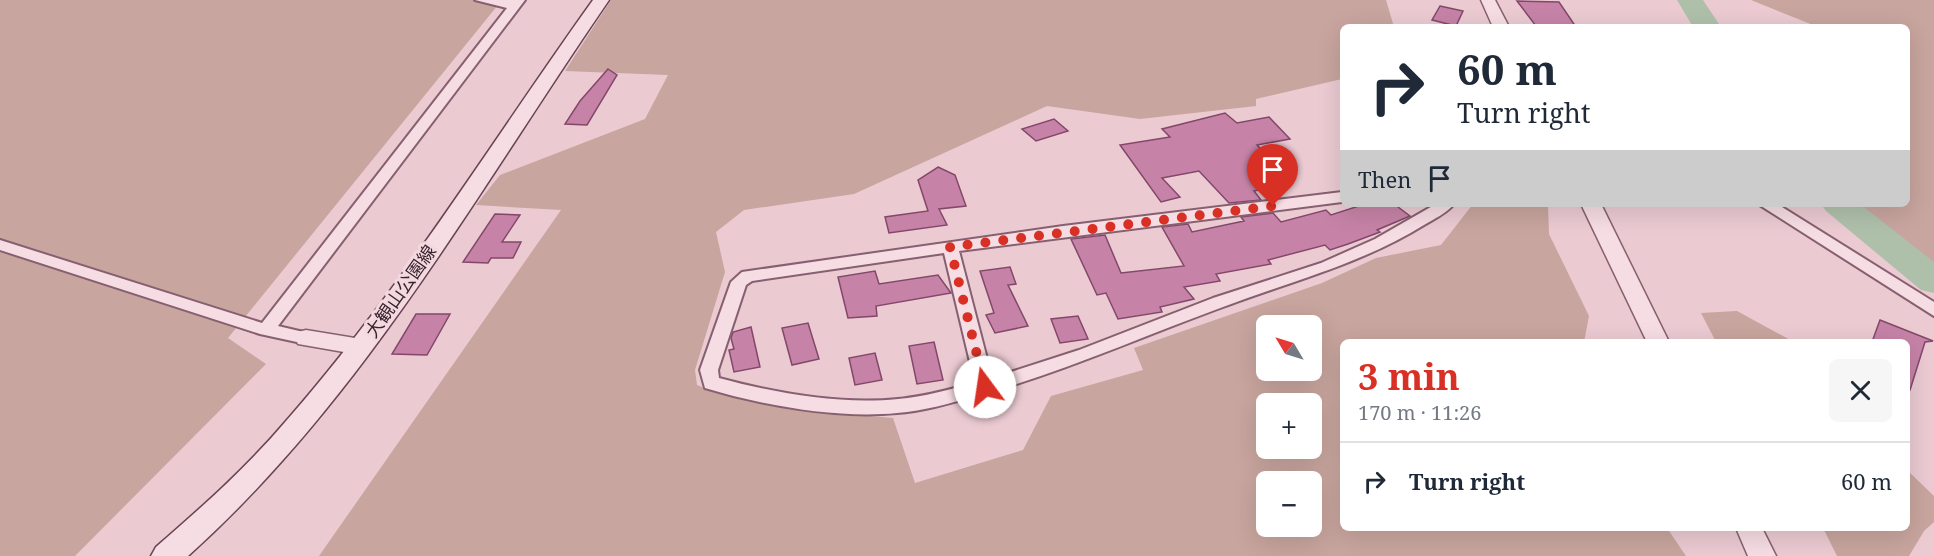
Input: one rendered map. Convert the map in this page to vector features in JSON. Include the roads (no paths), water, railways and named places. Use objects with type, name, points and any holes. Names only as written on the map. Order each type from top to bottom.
[{"type":"main road","name":"大観山公園線","points":[[167,556],[201,526],[295,429],[361,347],[601,0]]},
{"type":"street","points":[[481,0],[517,3]]},
{"type":"street","points":[[1488,0],[1500,24]]},
{"type":"street","points":[[266,330],[517,3]]},
{"type":"street","points":[[1340,197],[950,247],[748,276],[739,282],[709,370],[711,383],[734,390],[820,402],[890,407],[916,404],[1050,368],[1140,335],[1207,307],[1312,273],[1404,233],[1442,207]]},
{"type":"street","points":[[1592,207],[1657,339]]},
{"type":"street","points":[[1771,207],[1934,310]]},
{"type":"street","points":[[0,245],[266,330],[361,347]]},
{"type":"street","points":[[950,247],[985,387]]},
{"type":"street","points":[[1750,531],[1762,556]]},
{"type":"waterway","points":[[1690,0],[1705,24]]},
{"type":"waterway","points":[[1842,207],[1934,281]]}]
